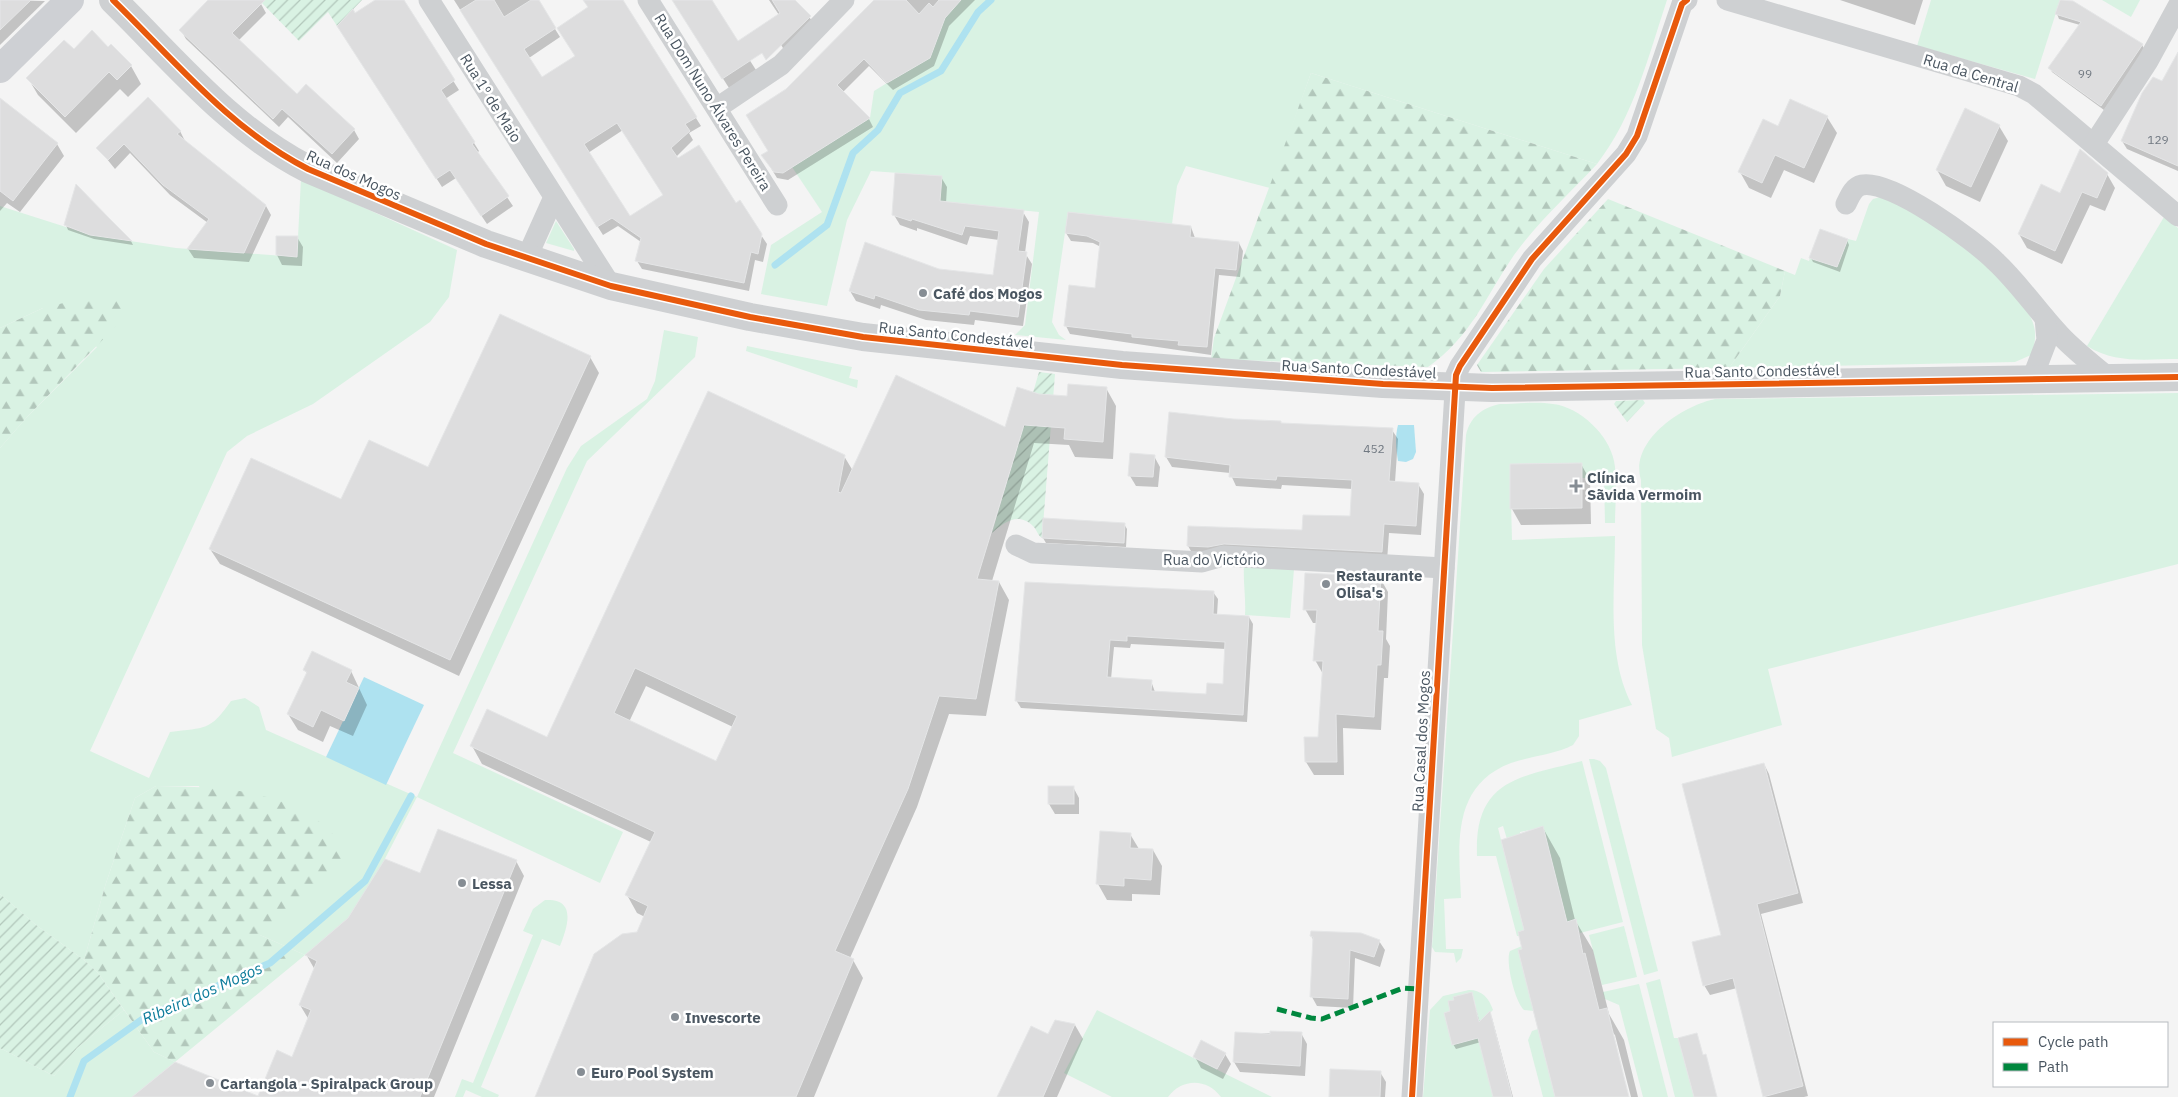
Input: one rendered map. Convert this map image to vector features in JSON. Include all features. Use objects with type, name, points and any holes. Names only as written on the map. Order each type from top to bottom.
[{"type":"main road","points":[[0,70],[70,0]]},
{"type":"street","name":"Rua dos Mogos","points":[[113,0],[230,115],[284,156],[348,187],[486,244],[623,288]]},
{"type":"street","name":"Rua 1º de Maio","points":[[428,0],[554,197],[623,288]]},
{"type":"street","name":"Rua Dom Nuno Álvares Pereira","points":[[648,0],[777,205]]},
{"type":"street","points":[[717,108],[782,65],[844,0]]},
{"type":"street","name":"Rua Casal dos Mogos","points":[[1412,1097],[1455,387],[1460,366],[1532,259],[1626,154],[1633,142],[1682,4],[1687,0]]},
{"type":"street","name":"Rua da Central","points":[[1727,0],[2018,86],[2034,94],[2178,216]]},
{"type":"street","points":[[2094,144],[2148,61],[2178,6]]},
{"type":"street","points":[[1846,204],[1854,190],[1860,185],[1870,184],[1890,190],[1930,212],[1966,236],[1996,261],[2076,351],[2109,378]]},
{"type":"street","points":[[527,258],[554,197]]},
{"type":"street","name":"Rua Santo Condestável","points":[[623,288],[750,316],[863,337],[1122,365],[1383,384],[1455,387],[2178,377]]},
{"type":"street","points":[[2032,379],[2047,340],[2045,318]]},
{"type":"street","name":"Rua do Victório","points":[[1016,544],[1033,553],[1202,562],[1223,556],[1444,568]]},
{"type":"green space","points":[[259,0],[362,0],[337,26],[328,12],[299,41]]},
{"type":"green space","points":[[961,0],[1667,0],[1639,85],[1621,126],[1597,164],[1311,73],[1270,188],[1186,166],[1177,186],[1172,224],[1068,212],[1052,322],[1059,335],[1066,340],[1015,335],[1025,325],[1039,212],[940,202],[941,176],[871,171],[847,220],[827,306],[761,294],[771,245],[822,212],[792,167],[870,118],[874,91],[887,83]]},
{"type":"green space","points":[[1931,0],[2060,0],[2035,79],[1917,46]]},
{"type":"green space","points":[[2102,0],[2140,0],[2131,17]]},
{"type":"green space","points":[[1311,73],[1597,164],[1523,243],[1467,329],[1456,343],[1428,367],[1211,359],[1214,338]]},
{"type":"green space","points":[[301,179],[457,250],[449,297],[430,322],[313,404],[247,436],[227,452],[90,751],[149,778],[170,732],[206,726],[212,723],[224,711],[231,701],[245,698],[259,707],[266,730],[417,797],[376,876],[348,918],[305,955],[260,935],[199,786],[156,786],[135,798],[106,883],[84,960],[36,925],[0,894],[0,448],[27,417],[97,347],[43,308],[0,328],[0,206],[91,235],[176,248],[297,257]]},
{"type":"green space","points":[[1880,197],[1888,199],[1944,230],[1996,273],[2026,308],[2031,318],[2035,337],[2031,355],[2015,362],[1729,368],[1780,296],[1785,271],[1795,275],[1801,258],[1809,261],[1810,258],[1837,267],[1848,239],[1856,241],[1869,204],[1873,199]]},
{"type":"green space","points":[[1608,199],[1785,271],[1780,296],[1729,368],[1481,372],[1477,365],[1544,269]]},
{"type":"green space","points":[[2164,217],[2178,228],[2178,359],[2142,360],[2109,356],[2098,352],[2087,346]]},
{"type":"green space","points":[[556,221],[574,249],[574,251],[546,243]]},
{"type":"green space","points":[[88,297],[118,300],[126,316],[27,417],[0,448],[0,328],[43,308]]},
{"type":"green space","points":[[664,330],[698,337],[695,357],[587,461],[453,753],[623,832],[600,883],[417,797],[567,468],[581,446],[647,399],[655,381]]},
{"type":"green space","points":[[747,346],[852,367],[849,378],[858,380],[857,388],[746,351]]},
{"type":"green space","points":[[1039,372],[1055,374],[1042,538],[1033,526],[1022,519],[1006,522],[992,533]]},
{"type":"green space","points":[[2178,393],[2178,564],[1768,669],[1782,725],[1672,757],[1669,738],[1656,729],[1642,645],[1641,480],[1639,466],[1643,452],[1650,439],[1674,417],[1688,409],[1715,399]]},
{"type":"green space","points":[[1643,400],[1645,403],[1627,422],[1614,404],[1616,401]]},
{"type":"green space","points":[[1547,403],[1563,406],[1583,416],[1592,424],[1600,432],[1611,451],[1616,476],[1615,523],[1605,523],[1604,478],[1582,478],[1581,463],[1510,464],[1512,540],[1615,536],[1615,644],[1618,666],[1632,705],[1579,720],[1579,736],[1573,745],[1558,751],[1511,763],[1491,773],[1477,787],[1468,802],[1462,820],[1459,859],[1461,898],[1444,899],[1446,949],[1463,949],[1461,958],[1456,963],[1454,953],[1435,952],[1432,947],[1466,435],[1470,423],[1478,414],[1500,404]]},
{"type":"green space","points":[[1244,566],[1294,569],[1290,618],[1245,615]]},
{"type":"green space","points":[[1589,759],[1600,761],[1606,768],[1658,971],[1644,975]]},
{"type":"green space","points":[[1582,761],[1623,922],[1580,933],[1576,919],[1567,922],[1543,827],[1520,832],[1520,835],[1507,839],[1503,826],[1498,828],[1524,930],[1518,932],[1519,936],[1517,936],[1496,856],[1477,856],[1478,830],[1484,810],[1493,796],[1506,785],[1539,772]]},
{"type":"green space","points":[[156,786],[216,788],[275,799],[293,806],[320,822],[345,847],[346,859],[316,894],[260,935],[305,955],[175,1062],[154,1052],[98,973],[84,960],[106,883],[135,798]]},
{"type":"green space","points":[[0,894],[36,925],[84,960],[98,973],[124,1010],[77,1048],[54,1076],[0,1048]]},
{"type":"green space","points":[[545,900],[562,904],[568,916],[567,923],[560,946],[542,939],[481,1087],[499,1095],[498,1097],[482,1097],[466,1090],[463,1097],[455,1097],[462,1079],[473,1083],[533,935],[523,931],[533,909]]},
{"type":"green space","points":[[1624,926],[1637,977],[1602,985],[1589,935]]},
{"type":"green space","points":[[1522,946],[1522,949],[1518,950],[1534,1011],[1524,1010],[1521,1006],[1514,990],[1510,972],[1510,951]]},
{"type":"green space","points":[[1660,979],[1674,1038],[1678,1038],[1694,1097],[1675,1097],[1646,983]]},
{"type":"green space","points":[[1639,984],[1668,1097],[1643,1097],[1619,1005],[1605,999],[1603,992]]},
{"type":"green space","points":[[1474,990],[1481,993],[1489,1002],[1493,1010],[1476,1027],[1498,1097],[1423,1097],[1430,1010],[1443,996]],"holes":[[[1472,992],[1476,1007],[1444,1013],[1450,1011],[1448,1001],[1454,1000],[1453,997]]]},
{"type":"green space","points":[[124,1010],[154,1052],[175,1062],[132,1097],[0,1097],[0,1048],[54,1076],[77,1048]]},
{"type":"green space","points":[[1097,1010],[1272,1097],[1221,1097],[1209,1086],[1194,1083],[1180,1086],[1168,1097],[1112,1097],[1064,1073]]},
{"type":"green space","points":[[1538,1029],[1555,1097],[1543,1097],[1528,1040],[1532,1031]]},
{"type":"water","points":[[1398,425],[1414,425],[1416,452],[1413,459],[1406,462],[1398,461],[1396,434]]},
{"type":"water","points":[[364,677],[424,705],[386,785],[326,757]]},
{"type":"building","points":[[0,0],[31,0],[0,30]]},
{"type":"building","points":[[208,0],[265,0],[232,33],[297,94],[306,84],[355,129],[332,154],[282,109],[273,119],[179,30]]},
{"type":"building","points":[[375,0],[404,0],[455,80],[441,90],[475,142],[472,144],[509,196],[481,216],[450,170],[436,179],[337,26],[353,9],[355,13]]},
{"type":"building","points":[[476,0],[494,0],[504,17],[531,0],[539,0],[556,28],[524,49],[542,77],[575,56],[557,28],[588,7],[583,0],[623,0],[697,117],[685,124],[690,131],[671,148],[678,158],[699,145],[736,203],[740,200],[762,234],[758,254],[751,252],[744,283],[635,261],[641,238],[612,218],[597,227],[460,10]],"holes":[[[617,123],[663,195],[630,216],[584,144]]]},
{"type":"building","points":[[672,0],[712,0],[738,41],[780,13],[772,0],[795,0],[811,16],[766,60],[762,53],[722,79]]},
{"type":"building","points":[[874,0],[906,0],[919,14],[929,3],[933,7],[939,0],[961,0],[945,18],[930,58],[887,83],[864,59],[837,85],[870,118],[783,173],[774,172],[761,155],[768,151],[746,115],[786,89]]},
{"type":"building","points":[[2060,0],[2073,1],[2143,44],[2101,106],[2048,68],[2081,22],[2055,14]]},
{"type":"building","points":[[92,30],[108,47],[111,44],[132,65],[117,80],[109,72],[65,117],[26,78],[64,40],[74,49]]},
{"type":"building","points":[[2178,52],[2178,166],[2121,141],[2142,93],[2153,77],[2162,81]]},
{"type":"building","points":[[148,97],[181,131],[177,134],[266,205],[244,253],[187,249],[209,219],[163,185],[124,144],[108,160],[96,148]]},
{"type":"building","points":[[0,98],[58,143],[13,201],[0,191]]},
{"type":"building","points":[[1790,99],[1828,116],[1804,168],[1775,155],[1762,183],[1738,172],[1763,119],[1778,126]]},
{"type":"building","points":[[1965,108],[2000,125],[1971,187],[1936,170]]},
{"type":"building","points":[[2080,149],[2108,173],[2097,198],[2082,192],[2055,251],[2018,234],[2041,184],[2060,193]]},
{"type":"building","points":[[895,173],[942,176],[940,201],[1024,210],[1018,251],[1027,252],[1018,317],[970,311],[969,315],[919,310],[875,295],[874,299],[849,291],[865,242],[939,269],[993,275],[999,231],[965,226],[962,235],[912,219],[911,221],[892,215]]},
{"type":"building","points":[[76,184],[132,241],[90,235],[64,225]]},
{"type":"building","points":[[1068,212],[1191,226],[1190,237],[1239,242],[1236,270],[1215,268],[1207,347],[1178,345],[1179,341],[1132,337],[1132,334],[1064,326],[1069,285],[1095,288],[1100,242],[1087,236],[1065,233]]},
{"type":"building","points":[[1820,229],[1848,239],[1837,267],[1809,258]]},
{"type":"building","points":[[276,236],[298,236],[297,257],[276,255]]},
{"type":"building","points":[[500,314],[591,356],[450,660],[209,549],[251,458],[341,499],[369,440],[428,467]]},
{"type":"building","points":[[896,375],[1005,427],[1017,387],[1039,394],[1067,396],[1068,384],[1107,387],[1103,442],[1064,439],[1065,428],[1024,425],[977,579],[999,581],[976,699],[939,696],[908,789],[835,951],[854,959],[796,1097],[535,1097],[594,954],[622,934],[637,932],[648,906],[625,895],[655,832],[470,746],[487,709],[547,737],[708,391],[845,455],[838,492],[841,493]],"holes":[[[635,668],[737,716],[716,761],[614,713]]]},
{"type":"building","points":[[1169,412],[1233,419],[1281,421],[1281,423],[1393,428],[1389,481],[1419,483],[1416,526],[1384,524],[1382,552],[1224,544],[1208,547],[1187,546],[1188,526],[1302,530],[1303,515],[1350,516],[1352,480],[1277,476],[1276,480],[1229,477],[1230,465],[1165,457]]},
{"type":"building","points":[[1130,453],[1155,455],[1153,477],[1128,476]]},
{"type":"building","points":[[1582,463],[1582,508],[1510,509],[1510,464]]},
{"type":"building","points":[[1043,518],[1125,523],[1124,543],[1042,538]]},
{"type":"building","points":[[1305,573],[1381,577],[1378,631],[1383,631],[1381,665],[1377,665],[1374,717],[1336,714],[1337,762],[1305,762],[1304,737],[1318,737],[1323,661],[1313,661],[1317,610],[1303,610]]},
{"type":"building","points":[[1025,582],[1214,591],[1213,614],[1249,616],[1243,715],[1015,701]],"holes":[[[1127,636],[1225,642],[1223,684],[1207,683],[1206,694],[1151,691],[1152,680],[1107,677],[1110,640],[1127,641]]]},
{"type":"building","points":[[312,651],[352,670],[346,682],[359,688],[344,721],[321,710],[313,727],[287,714],[307,672],[303,670]]},
{"type":"building","points":[[1764,763],[1798,893],[1757,904],[1803,1086],[1763,1097],[1733,978],[1703,986],[1692,942],[1721,935],[1682,784]]},
{"type":"building","points":[[1048,786],[1074,786],[1074,804],[1048,804]]},
{"type":"building","points":[[1543,826],[1567,922],[1576,919],[1583,954],[1585,953],[1599,1010],[1607,1008],[1629,1097],[1555,1097],[1518,950],[1522,949],[1518,932],[1524,930],[1501,840]]},
{"type":"building","points":[[438,829],[517,860],[420,1097],[132,1097],[175,1062],[258,1096],[277,1050],[292,1057],[311,1010],[299,1005],[317,961],[305,955],[348,918],[385,859],[420,873]]},
{"type":"building","points":[[1100,831],[1131,833],[1130,848],[1153,849],[1151,880],[1124,878],[1124,886],[1096,884]]},
{"type":"building","points":[[1311,931],[1361,933],[1380,940],[1374,957],[1350,950],[1348,999],[1310,997],[1313,937],[1310,936]]},
{"type":"building","points":[[1472,992],[1479,1022],[1490,1011],[1512,1097],[1493,1097],[1478,1038],[1452,1045],[1444,1013],[1450,1011],[1448,1001],[1454,1000],[1453,997]]},
{"type":"building","points":[[1055,1020],[1075,1024],[1043,1097],[997,1097],[1031,1026],[1048,1034]]},
{"type":"building","points":[[1270,1031],[1302,1032],[1300,1066],[1233,1062],[1235,1032],[1270,1034]]},
{"type":"building","points":[[1697,1033],[1703,1055],[1706,1054],[1717,1097],[1694,1097],[1678,1038]]},
{"type":"building","points":[[1201,1040],[1226,1053],[1217,1069],[1193,1057]]},
{"type":"building","points":[[1330,1069],[1381,1071],[1380,1097],[1329,1097]]},
{"type":"waterway","name":"Ribeira dos Mogos","points":[[775,265],[827,225],[853,153],[878,130],[900,93],[941,71],[978,12],[991,0]]},
{"type":"waterway","name":"Ribeira dos Mogos","points":[[70,1097],[84,1061],[144,1018],[270,963],[365,881],[411,796]]},
{"type":"marked path","points":[[1277,1009],[1322,1019],[1403,988],[1418,989]]},
{"type":"cycle path","points":[[113,0],[181,70],[229,114],[254,135],[308,169],[486,244],[611,286],[750,317],[863,337],[1122,365],[1383,384],[1492,388],[2178,377]]},
{"type":"cycle path","points":[[1412,1097],[1456,375],[1460,366],[1532,259],[1626,154],[1637,136],[1682,4],[1687,0]]},
{"type":"place","name":"Café dos Mogos","points":[[923,293]]},
{"type":"place","name":"Clínica Sãvida Vermoim","points":[[1576,486]]},
{"type":"place","name":"Restaurante Olisa's","points":[[1326,584]]},
{"type":"place","name":"Lessa","points":[[462,883]]},
{"type":"place","name":"Invescorte","points":[[675,1017]]},
{"type":"place","name":"Euro Pool System","points":[[581,1072]]},
{"type":"place","name":"Cartangola - Spiralpack Group","points":[[210,1083]]}]
